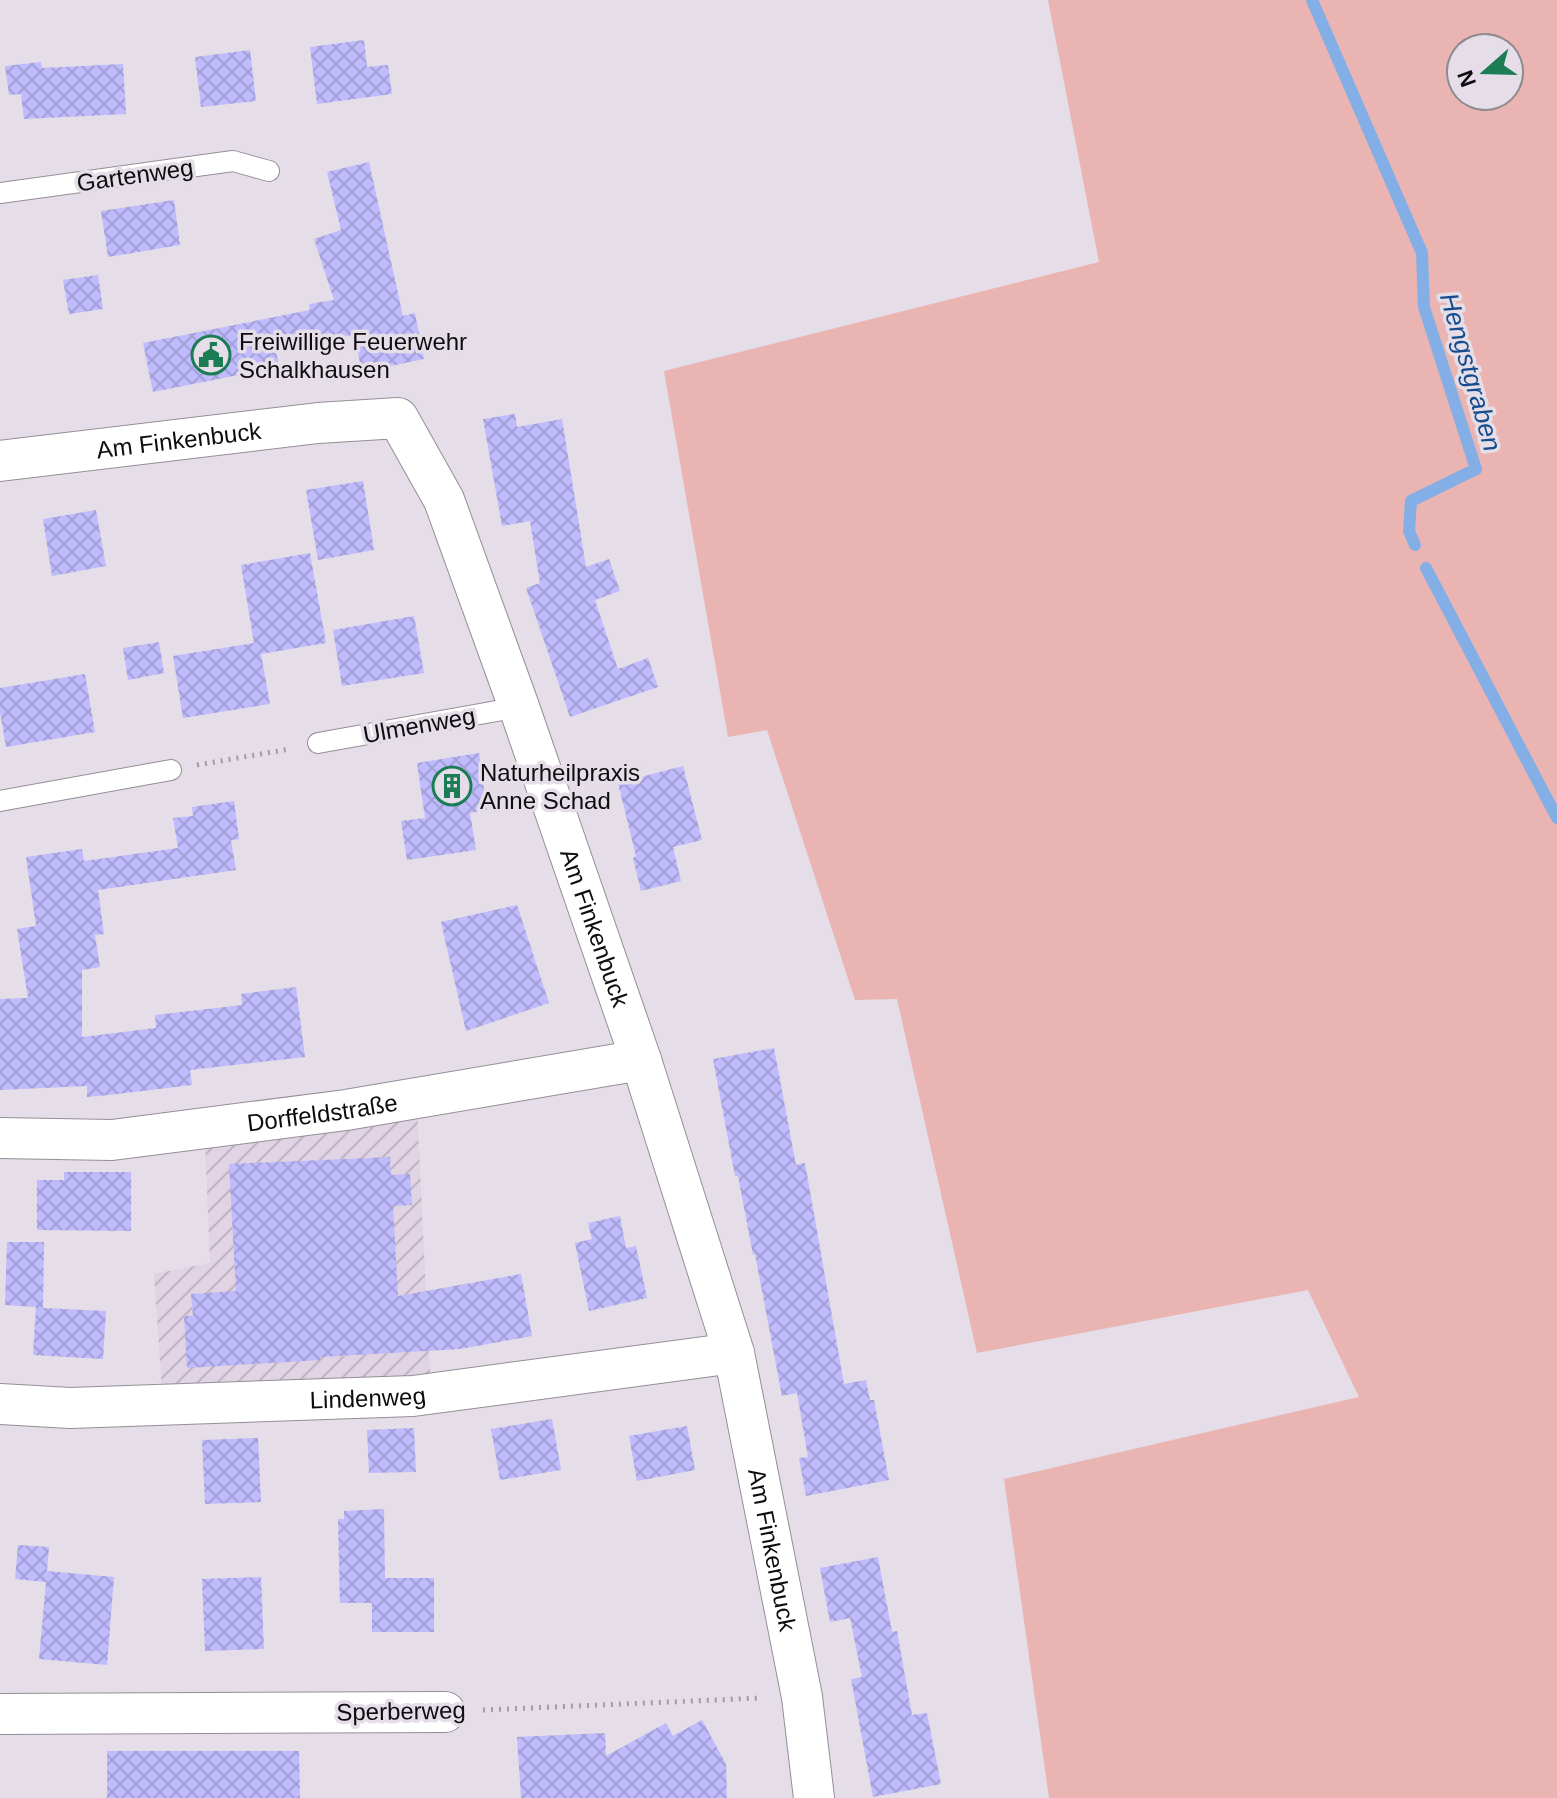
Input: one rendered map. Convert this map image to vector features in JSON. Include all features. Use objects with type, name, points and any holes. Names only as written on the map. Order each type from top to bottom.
[{"type":"street","name":"Am Finkenbuck","points":[[0,461],[318,423],[398,418],[444,500],[519,707],[641,1060],[734,1353],[802,1697],[814,1798]]},
{"type":"street","name":"Dorffeldstraße","points":[[0,1138],[112,1140],[346,1110],[641,1060]]},
{"type":"street","name":"Lindenweg","points":[[0,1404],[70,1408],[413,1396],[734,1353]]},
{"type":"street","name":"Sperberweg","points":[[0,1714],[445,1712]]},
{"type":"lane","name":"Gartenweg","points":[[0,193],[233,161],[269,171]]},
{"type":"lane","name":"Ulmenweg","points":[[318,743],[519,707]]},
{"type":"lane","points":[[0,801],[171,770]]},
{"type":"path","points":[[171,770],[318,743]]},
{"type":"path","name":"Sperberweg","points":[[445,1712],[802,1697]]},
{"type":"shaded area","points":[[1048,0],[1557,0],[1557,1798],[1049,1798],[1004,1479],[1359,1397],[1308,1290],[977,1353],[897,999],[855,1000],[767,730],[728,737],[664,371],[1099,262]]},
{"type":"shaded area","points":[[417,1109],[430,1375],[162,1390],[154,1274],[210,1263],[205,1139]]},
{"type":"building","points":[[364,40],[367,67],[388,65],[392,94],[317,104],[310,47]]},
{"type":"building","points":[[250,50],[256,101],[201,107],[195,57]]},
{"type":"building","points":[[41,62],[42,68],[123,64],[126,114],[24,119],[21,94],[9,95],[5,66]]},
{"type":"building","points":[[369,162],[403,316],[415,313],[424,359],[362,372],[354,335],[276,350],[279,367],[153,392],[143,343],[310,310],[309,304],[334,300],[314,239],[341,230],[327,172]]},
{"type":"building","points":[[174,200],[180,245],[108,257],[101,211]]},
{"type":"building","points":[[98,275],[103,309],[69,314],[63,280]]},
{"type":"building","points":[[515,414],[517,427],[562,419],[586,567],[609,559],[620,591],[595,600],[618,669],[648,658],[658,687],[570,717],[526,588],[540,583],[530,521],[502,526],[483,419]]},
{"type":"building","points":[[363,481],[374,550],[318,560],[306,490]]},
{"type":"building","points":[[96,510],[106,566],[52,576],[43,519]]},
{"type":"building","points":[[310,553],[326,643],[261,654],[270,704],[183,718],[173,656],[254,643],[241,565]]},
{"type":"building","points":[[414,616],[424,673],[342,686],[333,630]]},
{"type":"building","points":[[159,642],[164,673],[128,680],[123,648]]},
{"type":"building","points":[[85,674],[95,732],[6,747],[0,712],[0,688]]},
{"type":"building","points":[[479,753],[487,810],[470,813],[476,850],[407,860],[401,821],[425,818],[417,763]]},
{"type":"building","points":[[683,766],[702,840],[673,847],[681,881],[641,891],[618,783]]},
{"type":"building","points":[[234,801],[239,839],[231,840],[236,870],[98,890],[104,934],[95,935],[100,967],[82,970],[82,1037],[156,1028],[155,1015],[242,1005],[241,994],[296,987],[305,1057],[190,1070],[192,1085],[109,1095],[87,1097],[87,1086],[0,1090],[0,999],[28,998],[17,929],[36,926],[26,857],[82,849],[84,861],[178,848],[173,818],[193,816],[192,807]]},
{"type":"building","points":[[517,905],[549,1003],[466,1031],[441,922]]},
{"type":"building","points":[[774,1048],[796,1165],[805,1163],[844,1384],[866,1380],[870,1400],[874,1400],[889,1480],[806,1496],[799,1458],[808,1457],[797,1393],[782,1396],[713,1059]]},
{"type":"building","points":[[390,1157],[391,1175],[410,1174],[412,1205],[393,1206],[398,1296],[521,1274],[532,1336],[460,1349],[187,1368],[184,1316],[193,1316],[191,1294],[236,1291],[229,1164]]},
{"type":"building","points":[[64,1172],[131,1172],[131,1231],[37,1230],[37,1180],[64,1180]]},
{"type":"building","points":[[620,1216],[626,1248],[636,1246],[647,1298],[589,1311],[575,1243],[592,1239],[588,1223]]},
{"type":"building","points":[[7,1242],[44,1242],[43,1308],[106,1311],[103,1359],[33,1355],[36,1307],[5,1305]]},
{"type":"building","points":[[552,1419],[561,1470],[500,1480],[491,1429]]},
{"type":"building","points":[[687,1426],[695,1470],[637,1481],[629,1436]]},
{"type":"building","points":[[414,1428],[416,1472],[369,1473],[367,1430]]},
{"type":"building","points":[[258,1438],[261,1502],[205,1504],[202,1440]]},
{"type":"building","points":[[384,1509],[385,1578],[434,1578],[434,1632],[372,1632],[372,1603],[340,1603],[338,1519],[344,1519],[344,1511]]},
{"type":"building","points":[[18,1545],[49,1547],[46,1582],[15,1579]]},
{"type":"building","points":[[878,1557],[892,1632],[897,1631],[912,1715],[927,1713],[941,1784],[873,1797],[851,1679],[862,1677],[850,1618],[830,1622],[820,1568]]},
{"type":"building","points":[[47,1571],[114,1577],[107,1665],[39,1659]]},
{"type":"building","points":[[261,1577],[264,1649],[205,1651],[202,1579]]},
{"type":"building","points":[[702,1720],[726,1764],[727,1798],[521,1798],[517,1737],[605,1733],[606,1756],[666,1723],[673,1736]]},
{"type":"building","points":[[107,1751],[299,1751],[300,1798],[107,1798]]},
{"type":"waterway","name":"Hengstgraben","points":[[1312,0],[1422,253],[1424,307],[1476,469],[1411,501],[1409,531],[1415,545]]},
{"type":"waterway","name":"Hengstgraben","points":[[1426,568],[1557,818]]},
{"type":"place","name":"Freiwillige Feuerwehr Schalkhausen","points":[[211,355]]},
{"type":"place","name":"Naturheilpraxis Anne Schad","points":[[452,786]]}]
